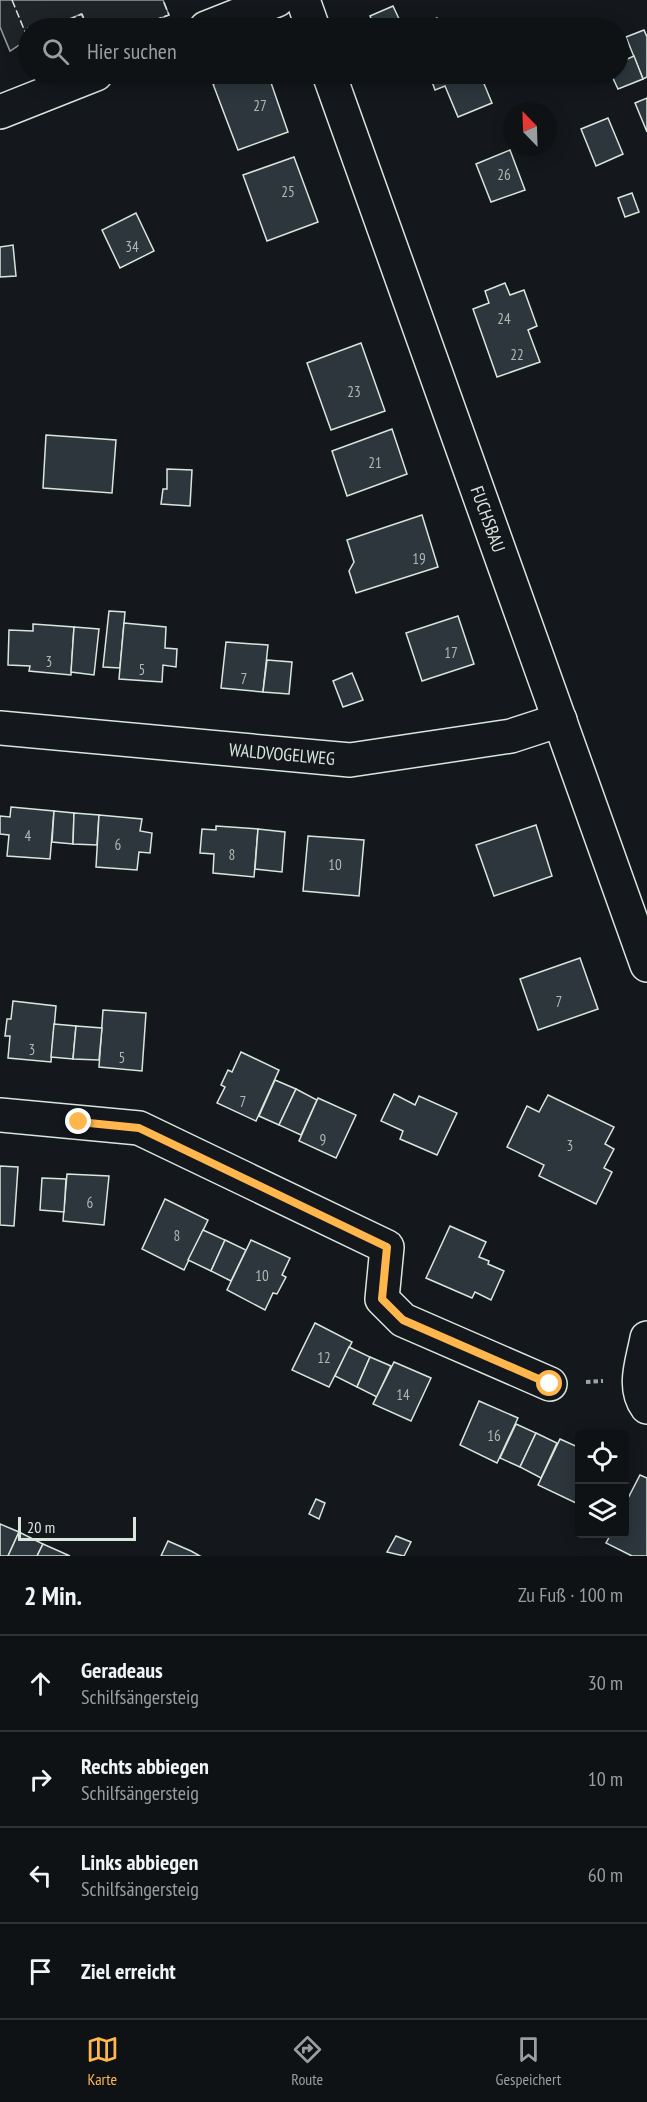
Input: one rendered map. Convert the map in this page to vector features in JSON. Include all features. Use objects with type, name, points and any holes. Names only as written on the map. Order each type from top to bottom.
[{"type":"street","points":[[231,18],[277,0]]},
{"type":"street","points":[[303,0],[309,18]]},
{"type":"street","points":[[0,112],[71,84]]},
{"type":"street","name":"FUCHSBAU","points":[[333,84],[647,966]]},
{"type":"street","name":"WALDVOGELWEG","points":[[0,728],[350,760],[511,736],[560,720]]},
{"type":"street","points":[[0,1115],[139,1128],[387,1247],[382,1299],[403,1320],[550,1384]]},
{"type":"street","points":[[643,1394],[647,1338]]},
{"type":"path","points":[[550,1384],[643,1394]]},
{"type":"shaded area","points":[[0,0],[163,0],[169,15],[161,18],[83,18],[81,14],[72,18],[18,18],[18,46],[10,51],[0,27]]},
{"type":"building","points":[[393,6],[399,18],[371,18],[370,16]]},
{"type":"building","points":[[644,30],[647,37],[647,77],[643,79],[629,44],[629,36]]},
{"type":"building","points":[[634,56],[643,79],[618,89],[616,84],[629,84],[629,58]]},
{"type":"building","points":[[213,84],[271,84],[288,132],[238,150]]},
{"type":"building","points":[[433,84],[484,84],[492,103],[458,117],[445,86],[435,90]]},
{"type":"building","points":[[647,98],[647,132],[635,103]]},
{"type":"building","points":[[608,118],[623,154],[596,166],[581,129]]},
{"type":"building","points":[[503,153],[503,156],[512,156],[525,190],[491,202],[476,164]]},
{"type":"building","points":[[294,157],[318,222],[267,241],[243,175]]},
{"type":"building","points":[[632,193],[639,212],[625,217],[618,198]]},
{"type":"building","points":[[136,213],[154,251],[120,268],[102,230]]},
{"type":"building","points":[[13,245],[16,276],[0,277],[0,247]]},
{"type":"building","points":[[505,283],[510,295],[524,290],[537,326],[528,330],[540,362],[497,377],[473,309],[489,303],[485,291]]},
{"type":"building","points":[[361,343],[385,411],[331,430],[307,363]]},
{"type":"building","points":[[392,429],[407,474],[347,496],[332,451]]},
{"type":"building","points":[[46,435],[116,440],[112,493],[43,488]]},
{"type":"building","points":[[167,469],[192,470],[190,506],[161,504],[163,489],[167,489]]},
{"type":"building","points":[[422,515],[438,567],[356,593],[349,571],[354,562],[347,540]]},
{"type":"building","points":[[109,611],[125,612],[120,668],[103,667]]},
{"type":"building","points":[[458,616],[474,664],[422,681],[406,633]]},
{"type":"building","points":[[124,623],[166,627],[165,648],[177,649],[176,667],[163,665],[162,682],[119,679]]},
{"type":"building","points":[[33,624],[74,627],[71,675],[29,671],[30,666],[8,665],[9,630],[33,631]]},
{"type":"building","points":[[74,627],[99,629],[94,675],[71,672]]},
{"type":"building","points":[[226,642],[268,645],[263,692],[221,688]]},
{"type":"building","points":[[267,660],[292,662],[289,694],[263,692]]},
{"type":"building","points":[[352,673],[363,700],[343,707],[333,681]]},
{"type":"building","points":[[11,807],[54,811],[50,859],[7,856],[9,835],[0,834],[0,816],[10,817]]},
{"type":"building","points":[[54,811],[74,813],[73,844],[52,842]]},
{"type":"building","points":[[74,813],[99,815],[97,845],[73,844]]},
{"type":"building","points":[[99,815],[142,819],[140,831],[152,833],[150,853],[139,852],[137,870],[96,867]]},
{"type":"building","points":[[536,825],[552,876],[494,896],[476,845]]},
{"type":"building","points":[[216,826],[258,829],[254,877],[213,873],[214,854],[200,853],[202,829],[216,830]]},
{"type":"building","points":[[258,829],[285,832],[282,872],[255,869]]},
{"type":"building","points":[[308,836],[364,840],[359,896],[303,891]]},
{"type":"building","points":[[580,958],[598,1009],[538,1030],[520,979]]},
{"type":"building","points":[[13,1001],[56,1006],[51,1062],[8,1058],[10,1036],[5,1036],[7,1019],[11,1019]]},
{"type":"building","points":[[103,1010],[146,1013],[142,1071],[99,1067]]},
{"type":"building","points":[[54,1024],[76,1026],[73,1059],[51,1057]]},
{"type":"building","points":[[76,1026],[102,1028],[99,1060],[73,1059]]},
{"type":"building","points":[[241,1052],[279,1070],[256,1121],[217,1103],[225,1087],[221,1085],[228,1070],[232,1072]]},
{"type":"building","points":[[275,1080],[296,1089],[279,1125],[259,1116]]},
{"type":"building","points":[[296,1089],[317,1100],[301,1135],[279,1125]]},
{"type":"building","points":[[394,1094],[415,1105],[419,1096],[457,1113],[437,1155],[400,1139],[403,1131],[381,1121]]},
{"type":"building","points":[[548,1095],[614,1127],[605,1144],[614,1149],[604,1168],[612,1172],[596,1204],[539,1176],[544,1165],[507,1147],[527,1106],[539,1112]]},
{"type":"building","points":[[318,1098],[356,1115],[336,1158],[299,1141]]},
{"type":"building","points":[[0,1166],[18,1167],[14,1226],[0,1225]]},
{"type":"building","points":[[67,1174],[109,1176],[104,1225],[63,1221]]},
{"type":"building","points":[[42,1178],[66,1179],[64,1212],[40,1210]]},
{"type":"building","points":[[165,1199],[208,1220],[184,1270],[142,1249]]},
{"type":"building","points":[[450,1226],[486,1242],[479,1257],[504,1271],[491,1300],[475,1292],[472,1298],[426,1278]]},
{"type":"building","points":[[203,1230],[225,1240],[211,1271],[188,1260]]},
{"type":"building","points":[[225,1240],[246,1250],[231,1281],[211,1271]]},
{"type":"building","points":[[251,1240],[290,1258],[282,1275],[286,1277],[277,1294],[273,1293],[265,1310],[227,1290]]},
{"type":"building","points":[[315,1323],[352,1342],[329,1387],[292,1370]]},
{"type":"building","points":[[349,1347],[370,1357],[357,1387],[335,1376]]},
{"type":"building","points":[[370,1357],[391,1366],[377,1397],[357,1387]]},
{"type":"building","points":[[394,1362],[431,1378],[411,1421],[373,1404]]},
{"type":"building","points":[[479,1401],[518,1418],[497,1463],[460,1445]]},
{"type":"building","points":[[516,1424],[536,1433],[520,1467],[500,1458]]},
{"type":"building","points":[[536,1433],[557,1443],[541,1478],[520,1467]]},
{"type":"building","points":[[560,1439],[575,1446],[575,1503],[538,1485]]},
{"type":"building","points":[[640,1475],[647,1478],[647,1556],[632,1556],[606,1543],[609,1538],[629,1538],[629,1496]]},
{"type":"building","points":[[316,1499],[325,1503],[319,1519],[309,1514]]},
{"type":"building","points":[[0,1524],[19,1532],[8,1556],[0,1556]]},
{"type":"building","points":[[19,1532],[43,1544],[37,1556],[8,1556]]},
{"type":"building","points":[[396,1536],[411,1542],[404,1556],[387,1552]]},
{"type":"building","points":[[168,1541],[191,1551],[200,1556],[161,1556]]},
{"type":"building","points":[[43,1544],[70,1556],[37,1556]]},
{"type":"fence","points":[[12,0],[19,18]]},
{"type":"fence","points":[[161,18],[169,15],[163,0]]},
{"type":"fence","points":[[72,18],[82,14],[84,18]]},
{"type":"route","points":[[79,1122],[139,1128],[387,1247],[382,1299],[403,1320],[550,1384]]}]
